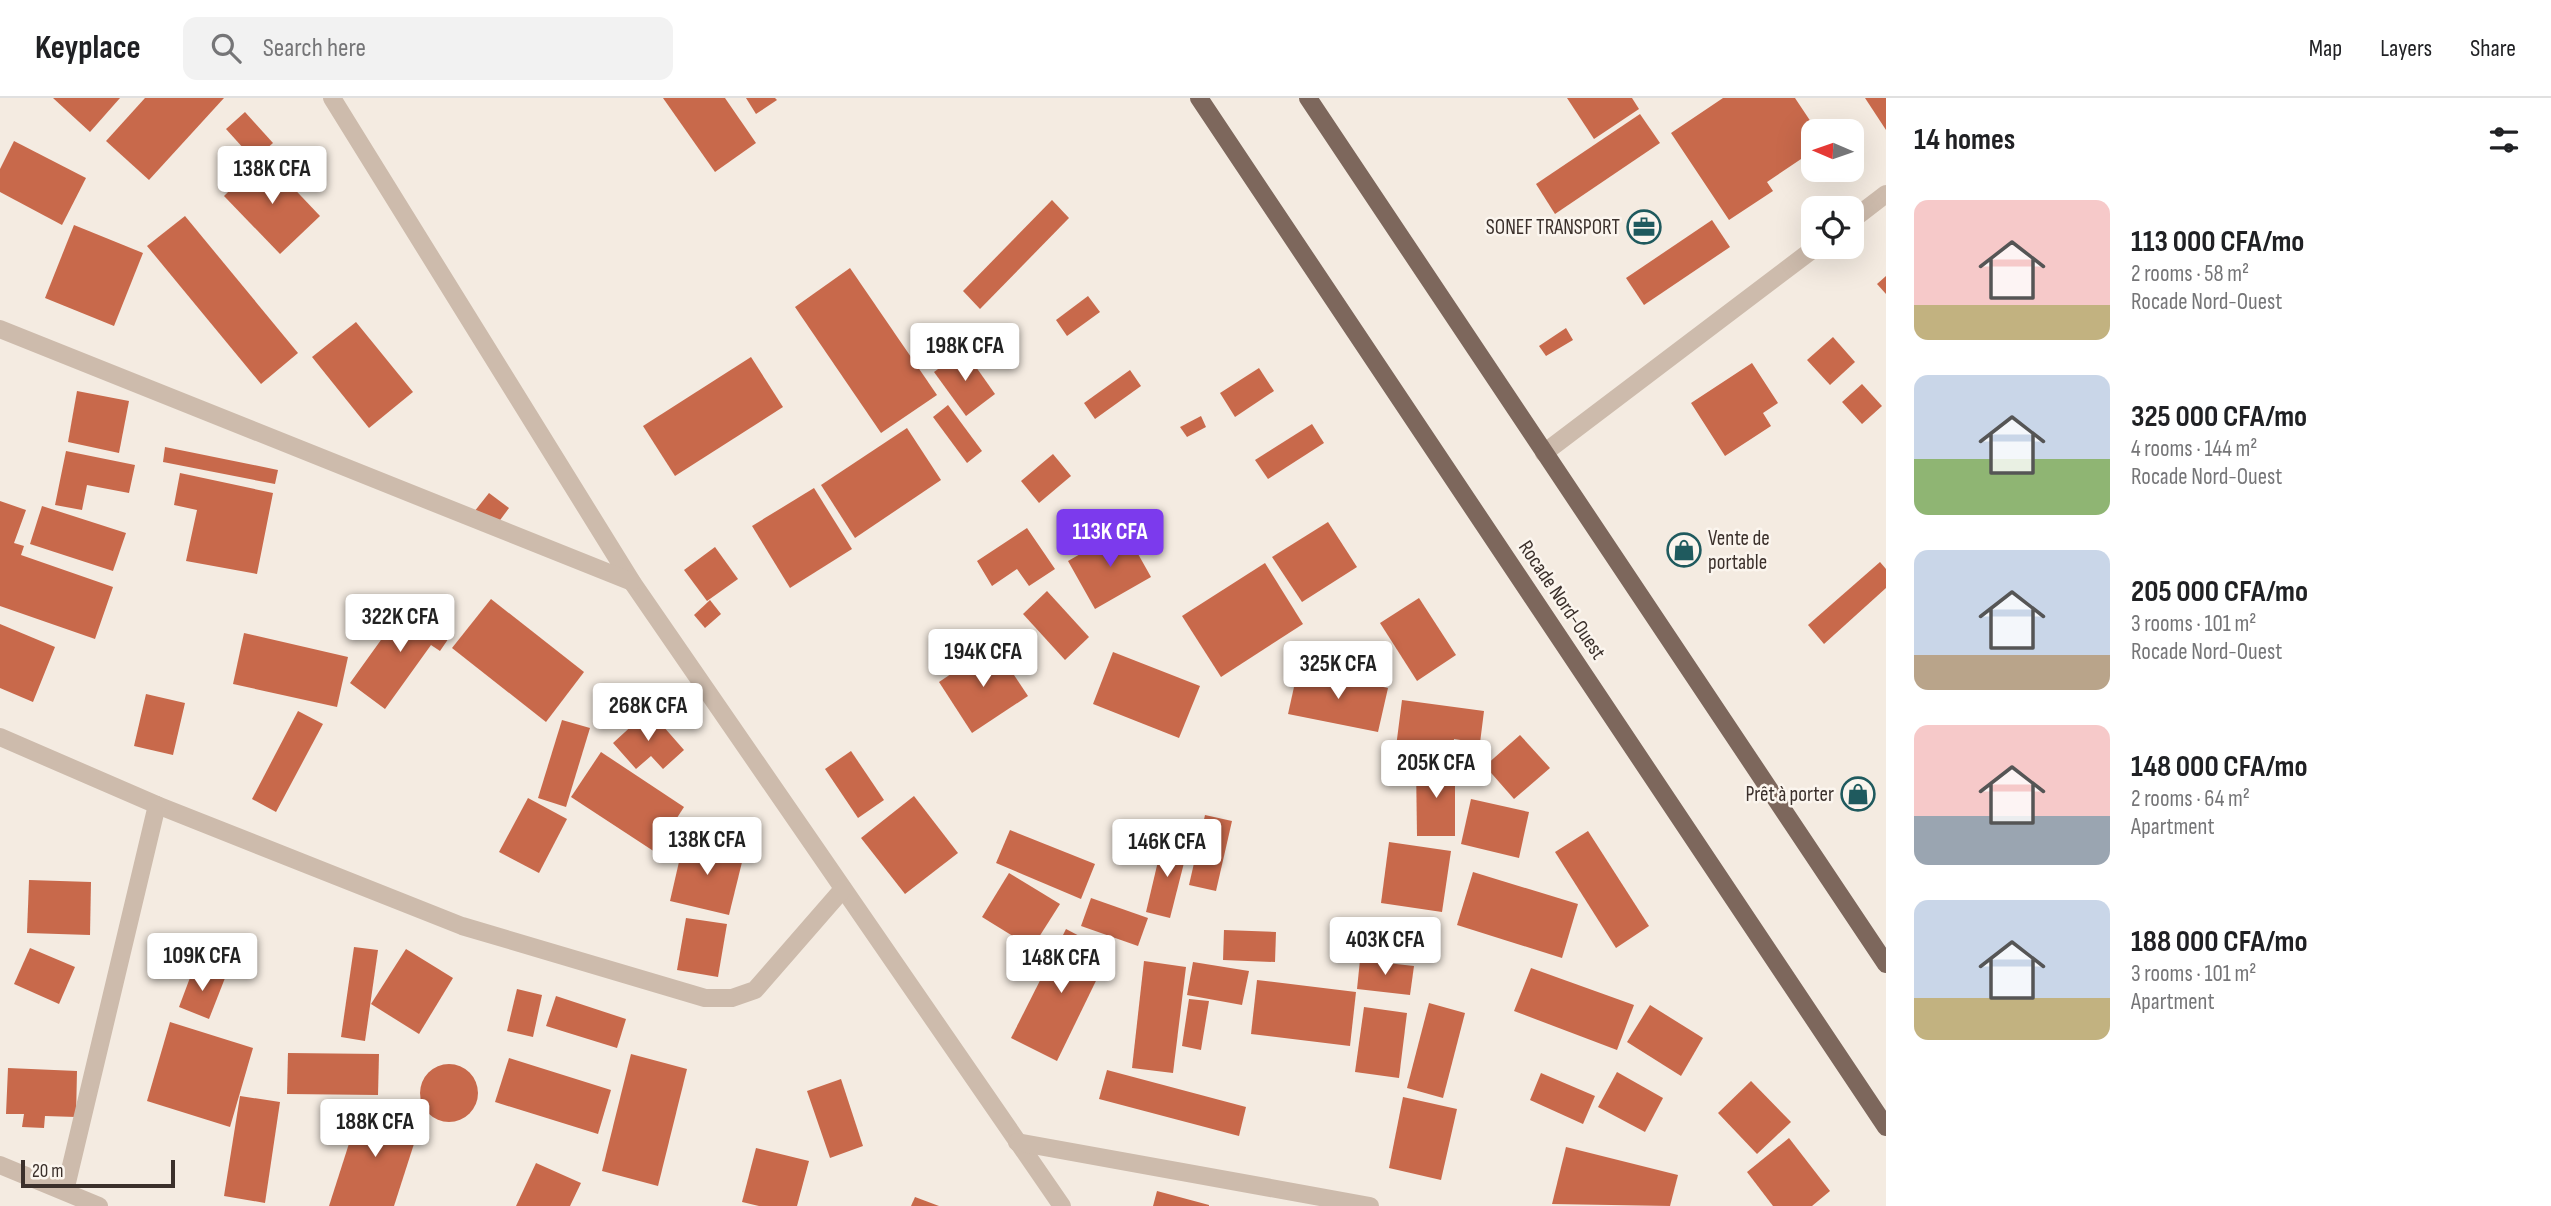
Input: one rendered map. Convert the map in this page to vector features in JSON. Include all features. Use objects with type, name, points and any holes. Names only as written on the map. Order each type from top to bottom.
[{"type":"main road","name":"Rocade Nord-Ouest","points":[[1199,98],[1886,1126]]},
{"type":"main road","points":[[1308,98],[1886,964]]},
{"type":"street","points":[[332,98],[632,582],[1062,1206]]},
{"type":"street","points":[[1864,211],[1886,194]]},
{"type":"street","points":[[1544,453],[1801,258]]},
{"type":"street","points":[[0,329],[632,582]]},
{"type":"street","points":[[0,737],[157,805],[462,926],[705,998],[733,998],[755,990],[843,889]]},
{"type":"street","points":[[65,1191],[157,805]]},
{"type":"street","points":[[1017,1142],[1370,1206]]},
{"type":"street","points":[[0,1165],[99,1206]]},
{"type":"building","points":[[53,98],[120,98],[90,132]]},
{"type":"building","points":[[145,98],[224,98],[149,180],[106,141]]},
{"type":"building","points":[[663,98],[725,98],[756,143],[715,172]]},
{"type":"building","points":[[746,98],[775,98],[777,100],[756,114]]},
{"type":"building","points":[[1567,98],[1632,98],[1639,109],[1594,139]]},
{"type":"building","points":[[1723,98],[1795,98],[1809,119],[1801,119],[1801,159],[1767,182],[1773,191],[1729,220],[1671,133]]},
{"type":"building","points":[[1865,98],[1886,98],[1886,130]]},
{"type":"building","points":[[245,112],[273,143],[254,160],[226,129]]},
{"type":"building","points":[[1640,114],[1660,143],[1555,214],[1536,184]]},
{"type":"building","points":[[14,141],[86,178],[62,225],[0,192],[0,169]]},
{"type":"building","points":[[264,157],[320,216],[280,254],[224,196]]},
{"type":"building","points":[[1052,200],[1069,218],[980,309],[963,291]]},
{"type":"building","points":[[185,216],[298,353],[261,384],[147,246]]},
{"type":"building","points":[[1712,220],[1730,247],[1644,305],[1626,278]]},
{"type":"building","points":[[74,225],[143,253],[114,326],[45,298]]},
{"type":"building","points":[[850,268],[937,395],[881,433],[795,307]]},
{"type":"building","points":[[1886,276],[1886,294],[1877,284]]},
{"type":"building","points":[[1088,296],[1100,312],[1067,336],[1056,320]]},
{"type":"building","points":[[356,322],[413,392],[369,428],[312,357]]},
{"type":"building","points":[[1566,328],[1573,340],[1546,356],[1539,346]]},
{"type":"building","points":[[1833,337],[1855,362],[1830,385],[1807,360]]},
{"type":"building","points":[[964,350],[995,394],[966,416],[934,372]]},
{"type":"building","points":[[751,357],[783,407],[675,476],[643,426]]},
{"type":"building","points":[[1752,363],[1778,403],[1763,413],[1771,426],[1725,456],[1691,403]]},
{"type":"building","points":[[1259,368],[1274,391],[1235,417],[1220,393]]},
{"type":"building","points":[[1130,370],[1141,386],[1095,419],[1084,403]]},
{"type":"building","points":[[1862,384],[1882,406],[1862,424],[1842,402]]},
{"type":"building","points":[[77,391],[129,401],[119,453],[68,442]]},
{"type":"building","points":[[948,405],[982,451],[967,463],[933,417]]},
{"type":"building","points":[[1201,416],[1206,427],[1187,437],[1180,427]]},
{"type":"building","points":[[1312,424],[1324,443],[1268,479],[1255,460]]},
{"type":"building","points":[[907,428],[941,480],[855,538],[821,485]]},
{"type":"building","points":[[165,447],[278,470],[275,484],[163,462]]},
{"type":"building","points":[[66,451],[135,465],[129,493],[87,485],[82,510],[55,505]]},
{"type":"building","points":[[1053,454],[1071,476],[1039,503],[1021,481]]},
{"type":"building","points":[[180,473],[273,493],[257,574],[186,561],[197,510],[174,505]]},
{"type":"building","points":[[814,488],[852,549],[790,588],[752,526]]},
{"type":"building","points":[[489,493],[509,508],[495,527],[474,512]]},
{"type":"building","points":[[0,501],[26,510],[14,543],[24,546],[21,555],[113,587],[95,639],[0,606]]},
{"type":"building","points":[[42,506],[126,533],[113,571],[30,544]]},
{"type":"building","points":[[1328,522],[1357,567],[1302,602],[1272,557]]},
{"type":"building","points":[[1027,528],[1055,569],[1029,586],[1017,569],[992,586],[977,561]]},
{"type":"building","points":[[1124,529],[1151,577],[1095,609],[1068,561]]},
{"type":"building","points":[[715,547],[738,579],[707,601],[684,570]]},
{"type":"building","points":[[1880,562],[1886,569],[1886,588],[1824,644],[1808,625]]},
{"type":"building","points":[[1265,563],[1303,624],[1221,677],[1182,616]]},
{"type":"building","points":[[1047,591],[1089,637],[1065,660],[1023,614]]},
{"type":"building","points":[[1419,598],[1456,655],[1417,681],[1380,623]]},
{"type":"building","points":[[491,599],[584,672],[546,722],[452,648]]},
{"type":"building","points":[[710,600],[721,614],[705,628],[694,615]]},
{"type":"building","points":[[409,601],[453,632],[440,651],[431,645],[385,709],[350,683]]},
{"type":"building","points":[[0,624],[55,647],[33,702],[0,688]]},
{"type":"building","points":[[244,633],[348,657],[337,707],[233,684]]},
{"type":"building","points":[[994,645],[1028,696],[972,733],[939,682]]},
{"type":"building","points":[[1113,652],[1200,686],[1179,738],[1093,704]]},
{"type":"building","points":[[1298,669],[1388,688],[1378,732],[1288,714]]},
{"type":"building","points":[[146,694],[185,703],[173,755],[134,746]]},
{"type":"building","points":[[1402,700],[1484,711],[1480,743],[1454,739],[1453,754],[1396,747]]},
{"type":"building","points":[[649,710],[684,750],[663,769],[651,756],[636,769],[613,743]]},
{"type":"building","points":[[298,711],[323,724],[276,812],[252,799]]},
{"type":"building","points":[[562,720],[590,728],[566,807],[538,798]]},
{"type":"building","points":[[1520,735],[1550,768],[1514,799],[1485,766]]},
{"type":"building","points":[[851,751],[884,800],[858,818],[825,769]]},
{"type":"building","points":[[601,752],[684,807],[655,852],[571,797]]},
{"type":"building","points":[[1416,764],[1455,764],[1455,836],[1417,836]]},
{"type":"building","points":[[914,796],[958,853],[905,894],[861,838]]},
{"type":"building","points":[[528,798],[567,819],[539,873],[499,852]]},
{"type":"building","points":[[1471,799],[1529,812],[1519,858],[1461,844]]},
{"type":"building","points":[[1205,815],[1232,821],[1216,891],[1189,885]]},
{"type":"building","points":[[1010,830],[1095,864],[1081,899],[996,863]]},
{"type":"building","points":[[1588,831],[1649,926],[1616,948],[1555,852]]},
{"type":"building","points":[[684,840],[744,854],[729,915],[670,901]]},
{"type":"building","points":[[1163,840],[1188,847],[1170,918],[1146,912]]},
{"type":"building","points":[[1389,842],[1451,851],[1442,912],[1381,903]]},
{"type":"building","points":[[1473,872],[1578,904],[1562,958],[1457,925]]},
{"type":"building","points":[[1009,873],[1060,904],[1032,948],[982,917]]},
{"type":"building","points":[[29,880],[91,882],[90,935],[27,933]]},
{"type":"building","points":[[1091,898],[1148,918],[1138,946],[1081,926]]},
{"type":"building","points":[[686,918],[727,924],[718,977],[677,970]]},
{"type":"building","points":[[1066,929],[1110,952],[1057,1061],[1011,1038]]},
{"type":"building","points":[[1224,930],[1276,932],[1275,962],[1223,960]]},
{"type":"building","points":[[354,947],[378,950],[365,1041],[341,1037]]},
{"type":"building","points":[[30,948],[75,967],[59,1004],[14,984]]},
{"type":"building","points":[[406,949],[453,978],[419,1034],[371,1004]]},
{"type":"building","points":[[1360,960],[1414,966],[1410,995],[1357,989]]},
{"type":"building","points":[[1144,961],[1186,967],[1173,1073],[1132,1068]]},
{"type":"building","points":[[1193,962],[1249,971],[1242,1005],[1187,995]]},
{"type":"building","points":[[194,967],[225,978],[209,1019],[179,1007]]},
{"type":"building","points":[[1531,968],[1634,1005],[1617,1050],[1514,1011]]},
{"type":"building","points":[[1257,980],[1356,992],[1350,1046],[1251,1034]]},
{"type":"building","points":[[517,989],[542,995],[533,1037],[507,1031]]},
{"type":"building","points":[[556,996],[626,1019],[617,1048],[546,1026]]},
{"type":"building","points":[[1189,999],[1209,1001],[1201,1050],[1182,1046]]},
{"type":"building","points":[[1429,1003],[1465,1013],[1443,1098],[1407,1088]]},
{"type":"building","points":[[1650,1005],[1703,1038],[1681,1076],[1627,1042]]},
{"type":"building","points":[[1364,1007],[1407,1013],[1399,1078],[1355,1072]]},
{"type":"building","points":[[170,1022],[253,1048],[230,1127],[147,1101]]},
{"type":"building","points":[[288,1053],[379,1054],[378,1095],[287,1094]]},
{"type":"building","points":[[631,1054],[687,1069],[658,1186],[602,1171]]},
{"type":"building","points":[[509,1058],[611,1090],[598,1134],[495,1102]]},
{"type":"building","points":[[449,1064],[460,1066],[473,1077],[478,1093],[476,1104],[465,1117],[449,1122],[438,1120],[425,1109],[420,1093],[422,1082],[433,1069]]},
{"type":"building","points":[[8,1068],[77,1071],[76,1117],[45,1116],[44,1128],[22,1127],[24,1114],[6,1114]]},
{"type":"building","points":[[1107,1070],[1246,1107],[1239,1136],[1099,1099]]},
{"type":"building","points":[[1617,1072],[1663,1098],[1645,1132],[1598,1107]]},
{"type":"building","points":[[1541,1073],[1595,1096],[1583,1124],[1530,1100]]},
{"type":"building","points":[[841,1079],[863,1146],[830,1158],[807,1091]]},
{"type":"building","points":[[1751,1081],[1791,1122],[1757,1154],[1718,1113]]},
{"type":"building","points":[[240,1096],[280,1102],[265,1203],[224,1196]]},
{"type":"building","points":[[1403,1097],[1457,1109],[1441,1180],[1389,1168]]},
{"type":"building","points":[[362,1103],[421,1122],[394,1206],[329,1206]]},
{"type":"building","points":[[1789,1138],[1830,1191],[1812,1206],[1773,1206],[1747,1172]]},
{"type":"building","points":[[1566,1147],[1678,1175],[1670,1206],[1552,1204]]},
{"type":"building","points":[[756,1148],[809,1161],[797,1206],[759,1206],[742,1202]]},
{"type":"building","points":[[536,1163],[581,1183],[570,1206],[516,1206]]},
{"type":"building","points":[[1157,1191],[1209,1205],[1209,1206],[1153,1206]]},
{"type":"building","points":[[915,1197],[939,1206],[911,1206]]},
{"type":"place","name":"SONEF TRANSPORT","points":[[1644,227]]},
{"type":"place","name":"Vente de portable","points":[[1684,550]]},
{"type":"place","name":"Prêt à porter","points":[[1858,794]]}]
